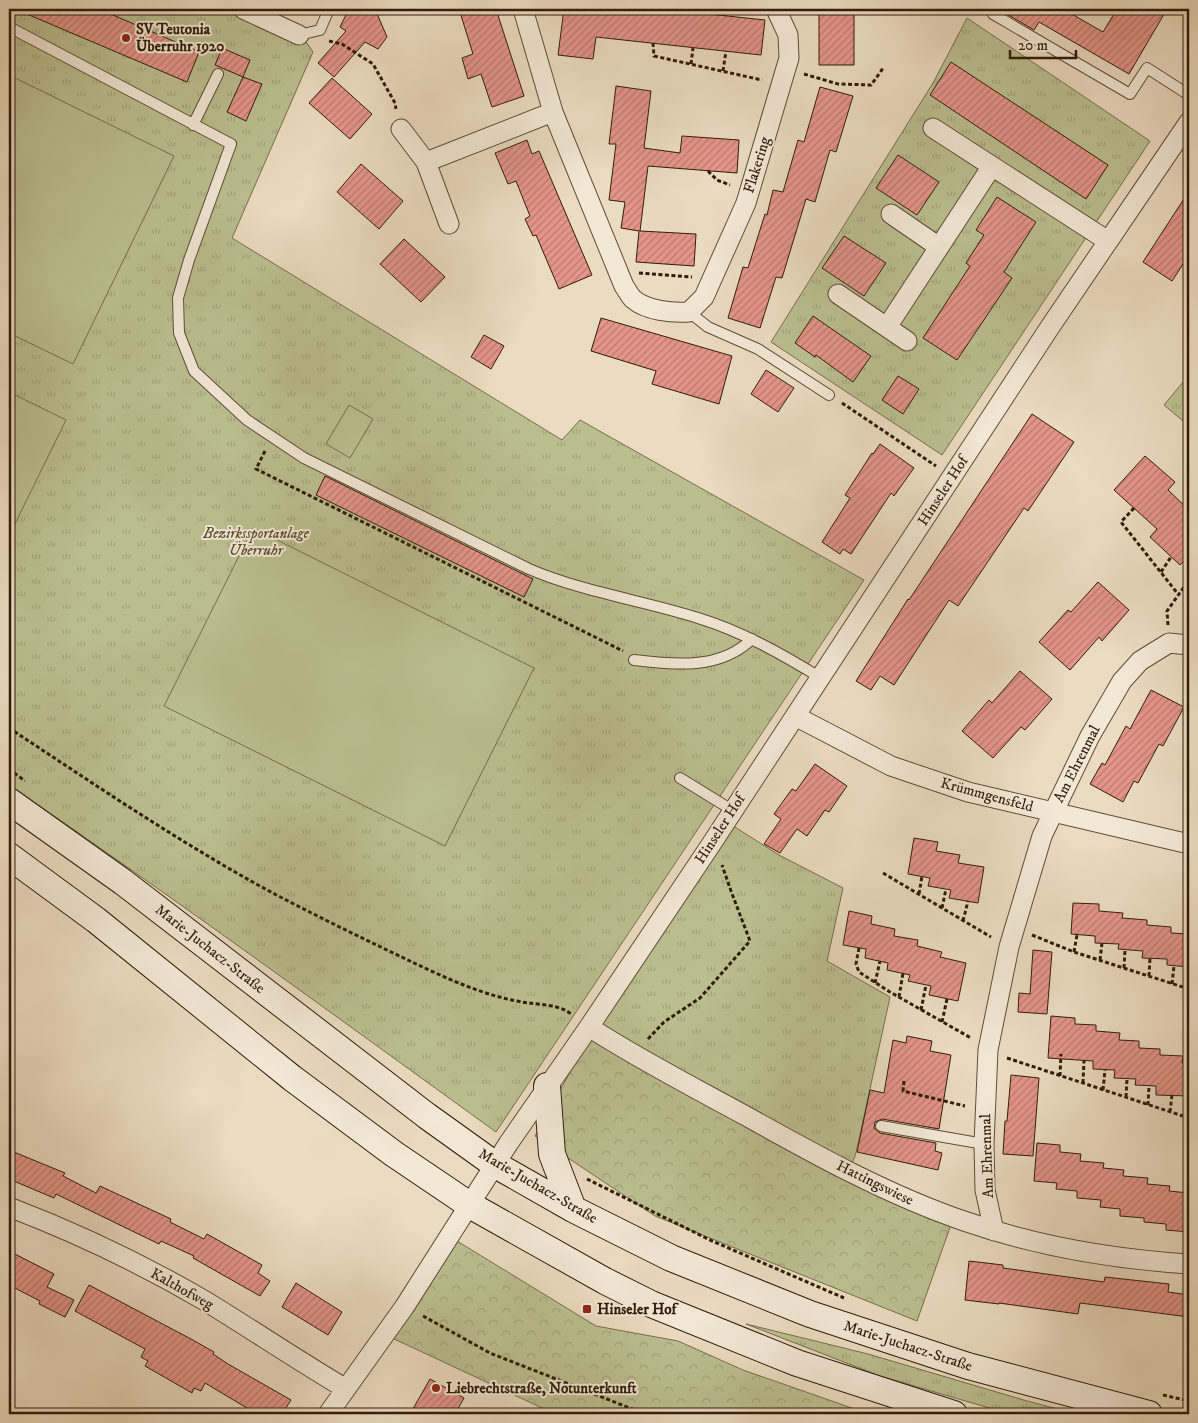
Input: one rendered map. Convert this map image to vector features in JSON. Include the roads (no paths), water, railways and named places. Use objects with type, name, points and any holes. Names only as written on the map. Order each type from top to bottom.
[{"type":"main road","name":"Marie-Juchacz-Straße","points":[[9,801],[123,882],[378,1080],[494,1164],[573,1209],[671,1258],[810,1314],[968,1366],[1155,1404]]},
{"type":"main road","points":[[9,856],[96,920],[292,1078],[394,1154],[468,1204],[605,1281],[651,1304],[797,1363],[954,1414]]},
{"type":"main road","points":[[547,1086],[552,1154],[573,1209]]},
{"type":"street","points":[[243,9],[299,35]]},
{"type":"street","points":[[523,9],[553,112],[618,271],[632,298],[643,306],[676,313],[689,312]]},
{"type":"street","name":"Flakering","points":[[689,312],[704,297],[750,191],[784,76],[789,58],[788,35],[776,9]]},
{"type":"street","points":[[426,162],[553,112]]},
{"type":"street","name":"Hinseler Hof","points":[[328,1414],[405,1306],[494,1164],[589,1027],[710,846],[1108,241],[1189,122]]},
{"type":"street","points":[[933,128],[1108,241]]},
{"type":"street","points":[[401,129],[426,162],[449,224]]},
{"type":"street","points":[[887,327],[992,166]]},
{"type":"street","points":[[891,214],[939,247]]},
{"type":"street","points":[[838,294],[907,341]]},
{"type":"street","name":"Am Ehrenmal","points":[[994,1231],[985,1190],[984,1144],[988,1050],[1009,947],[1042,836],[1090,736],[1122,681],[1140,660],[1169,643],[1189,645]]},
{"type":"street","name":"Krümmgensfeld","points":[[795,716],[891,766],[968,792],[1189,844]]},
{"type":"street","name":"Hattingswiese","points":[[589,1027],[646,1062],[794,1142],[930,1209],[994,1231],[1044,1244],[1156,1262],[1189,1264]]},
{"type":"street","name":"Kalthofweg","points":[[9,1207],[51,1223],[136,1264],[206,1302],[346,1389]]},
{"type":"lane","points":[[299,35],[320,30],[329,9]]},
{"type":"lane","points":[[993,14],[1130,94],[1147,68],[1189,95]]},
{"type":"lane","points":[[9,27],[231,144],[188,260],[178,298],[178,333],[194,372],[247,420],[304,458],[529,569],[554,580],[697,617],[728,628],[752,639],[821,678]]},
{"type":"lane","points":[[193,125],[218,74]]},
{"type":"lane","points":[[689,312],[708,326],[758,349],[828,395]]},
{"type":"lane","points":[[634,660],[669,665],[699,664],[728,656],[743,648],[752,639]]},
{"type":"lane","points":[[680,778],[732,810]]},
{"type":"lane","points":[[881,1126],[984,1144]]},
{"type":"place","name":"SV Teutonia Überruhr 1920","points":[[126,38]]},
{"type":"place","name":"Hinseler Hof","points":[[587,1309]]},
{"type":"place","name":"Liebrechtstraße, Notunterkunft","points":[[436,1388]]},
{"type":"park label","name":"Bezirkssportanlage Überruhr","points":[[256,542]]}]
